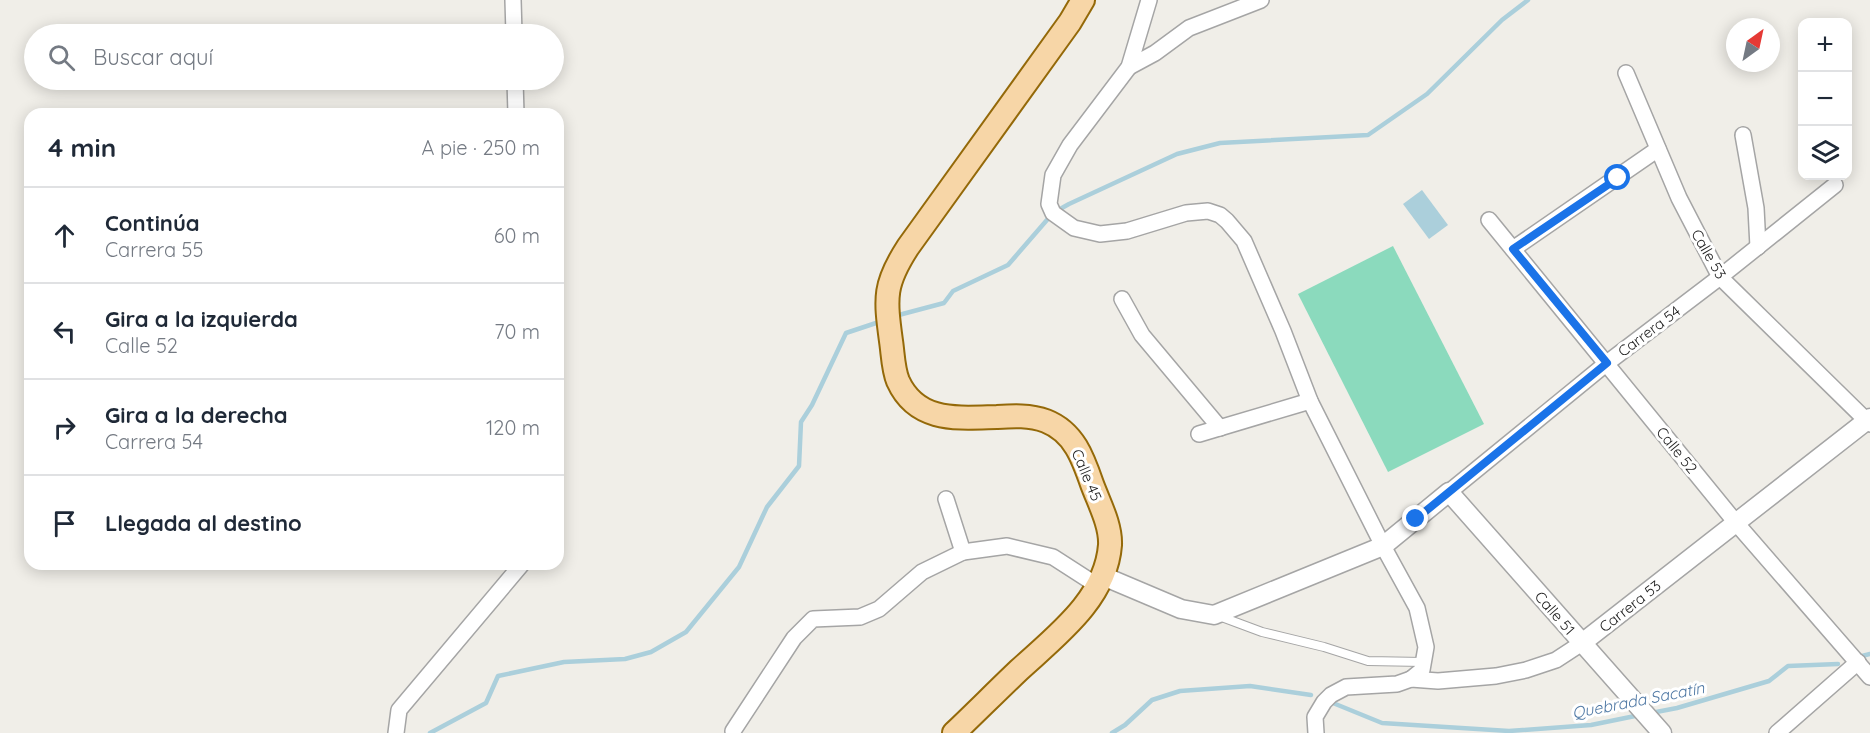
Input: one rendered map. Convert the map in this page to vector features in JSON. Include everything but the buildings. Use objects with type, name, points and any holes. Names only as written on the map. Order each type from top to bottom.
[{"type":"main road","name":"Calle 45","points":[[954,733],[1064,628],[1087,602],[1100,581],[1108,561],[1110,542],[1106,521],[1082,455],[1062,430],[1035,418],[938,416],[921,408],[907,396],[898,381],[890,335],[887,291],[893,271],[908,247],[1070,22],[1083,0]]},
{"type":"street","points":[[513,0],[514,24]]},
{"type":"street","points":[[1149,0],[1130,67],[1070,145],[1053,175],[1049,204],[1053,213],[1074,228],[1100,234],[1127,231],[1186,213],[1208,212],[1220,215],[1244,241],[1310,401],[1417,608],[1426,647],[1422,670],[1412,679]]},
{"type":"street","points":[[1130,67],[1155,53],[1189,28],[1261,0]]},
{"type":"street","name":"Calle 53","points":[[1626,73],[1679,198],[1719,277],[1869,421]]},
{"type":"street","points":[[515,90],[516,108]]},
{"type":"street","points":[[1743,135],[1756,208],[1758,247]]},
{"type":"street","points":[[1513,249],[1658,148]]},
{"type":"street","name":"Carrera 54","points":[[1214,615],[1383,546],[1607,363],[1835,185]]},
{"type":"street","name":"Calle 52","points":[[1489,220],[1737,524],[1870,677]]},
{"type":"street","points":[[1122,299],[1142,336],[1220,428]]},
{"type":"street","points":[[1200,434],[1310,401]]},
{"type":"street","name":"Carrera 53","points":[[1316,733],[1315,717],[1324,702],[1346,687],[1397,684],[1412,679],[1438,681],[1496,676],[1526,670],[1556,660],[1582,644],[1869,421]]},
{"type":"street","name":"Calle 51","points":[[1449,492],[1652,722]]},
{"type":"street","points":[[946,499],[963,552]]},
{"type":"street","points":[[731,732],[794,638],[813,620],[860,617],[879,609],[922,572],[963,552],[1007,546],[1053,557],[1100,581],[1181,609],[1214,615]]},
{"type":"street","points":[[396,733],[399,710],[517,570]]},
{"type":"street","points":[[1777,733],[1858,662]]},
{"type":"lane","points":[[1214,615],[1262,632],[1324,647],[1368,661],[1423,662]]},
{"type":"green space","points":[[1393,246],[1484,424],[1388,472],[1298,294]]},
{"type":"water","points":[[1422,190],[1448,225],[1429,239],[1403,204]]},
{"type":"waterway","points":[[895,316],[944,303],[953,291],[1008,265],[1053,213],[1177,154],[1220,143],[1368,135],[1427,94],[1502,20],[1528,0]]},
{"type":"waterway","points":[[430,733],[486,703],[498,676],[564,662],[625,659],[651,652],[686,632],[739,567],[767,507],[799,466],[801,422],[812,405],[846,333],[882,321]]},
{"type":"waterway","name":"Quebrada Sacatín","points":[[1862,656],[1870,654]]},
{"type":"waterway","name":"Quebrada Sacatín","points":[[1651,713],[1677,708],[1769,681],[1788,666],[1838,664]]},
{"type":"waterway","name":"Quebrada Sacatín","points":[[1112,733],[1125,725],[1152,700],[1180,691],[1250,686],[1311,695]]},
{"type":"waterway","name":"Quebrada Sacatín","points":[[1333,703],[1382,723],[1509,731],[1591,725],[1640,715]]},
{"type":"route","points":[[1416,519],[1607,363],[1513,249],[1618,178]]}]
